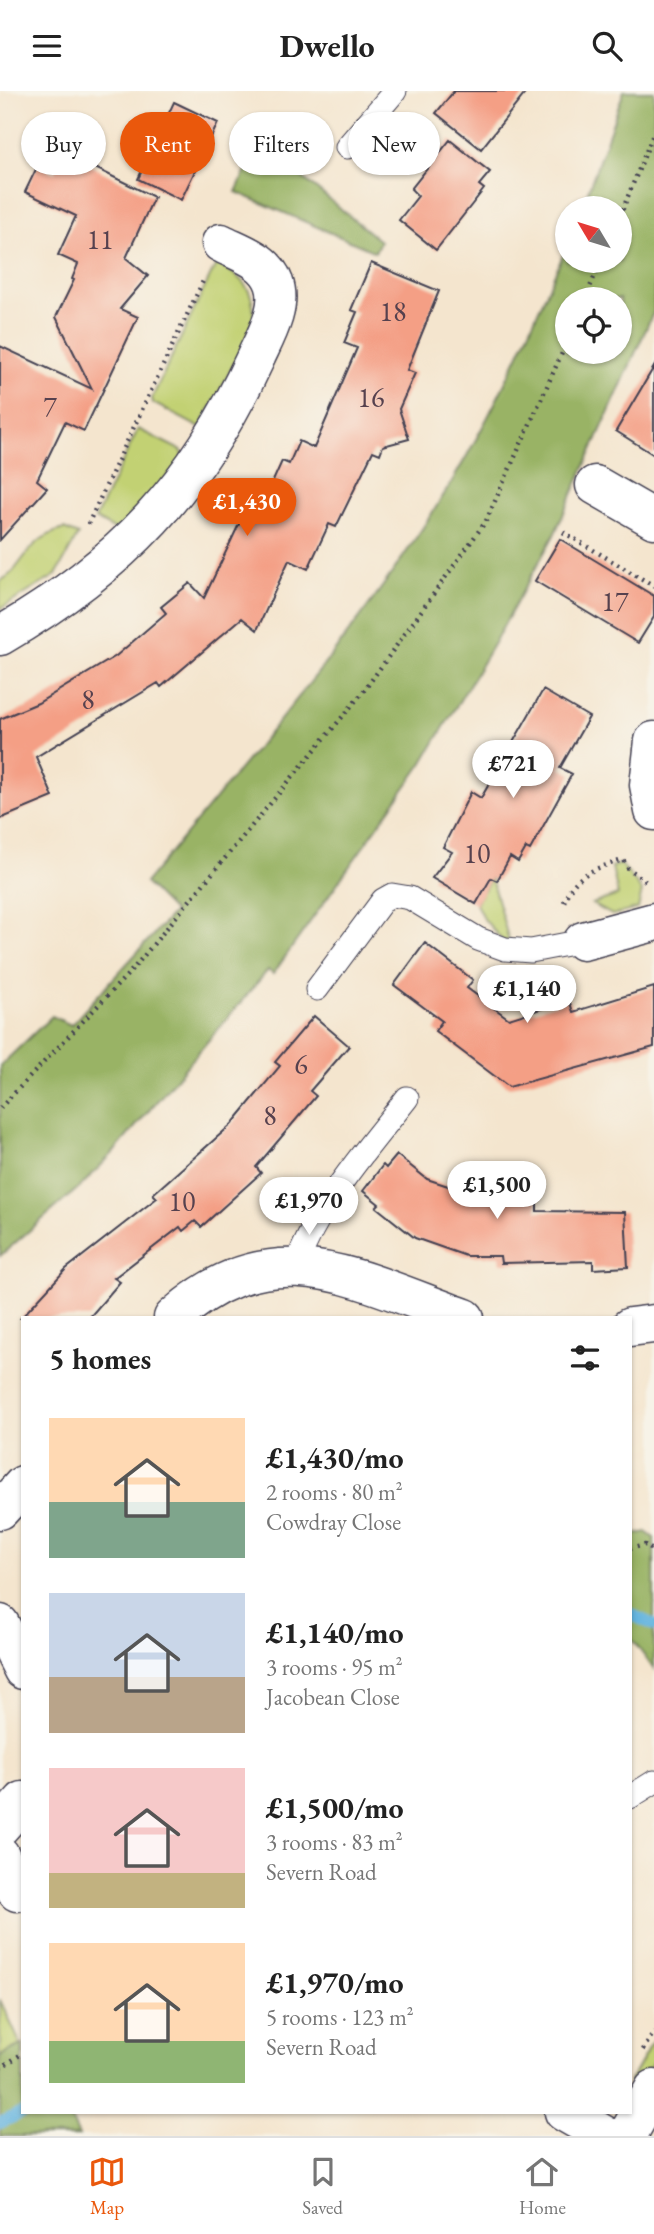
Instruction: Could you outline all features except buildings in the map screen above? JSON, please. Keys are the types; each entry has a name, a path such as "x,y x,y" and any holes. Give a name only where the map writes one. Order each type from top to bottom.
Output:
{"street":[{"path":"0,636 57,603 116,555 170,500 208,450 258,353 276,301 274,282 267,271 256,260 221,243"},
{"path":"595,485 654,519"},
{"path":"654,741 649,785 654,811"},
{"path":"583,941 654,922"},
{"path":"175,1316 194,1300 241,1274 296,1266 339,1273 459,1316"},
{"path":"632,1327 654,1324"},
{"path":"0,1510 21,1487"},
{"path":"0,1624 21,1666"},
{"path":"0,1826 21,1803"},
{"path":"0,1855 17,1892"},
{"path":"627,2136 654,2089"},
{"path":"568,2114 606,2136"}],"lane":[{"path":"347,147 395,91"},
{"path":"317,989 383,901 392,895 410,898 478,939 505,949 531,951 583,941"},
{"path":"296,1266 308,1232 322,1208 407,1098"},
{"path":"632,1796 654,1781"}],"path":[{"path":"628,196 654,132"},
{"path":"86,528 221,243"},
{"path":"0,1108 132,970 363,692 486,521 557,364"},
{"path":"563,532 654,586"},
{"path":"564,902 569,887 579,877 623,860 628,868 654,884"},
{"path":"632,1548 645,1545 654,1551"},
{"path":"0,2069 21,2054"}],"green space":[{"path":"624,91 654,91 654,311 632,360 632,287 555,287 555,364 630,364 554,535 494,643 422,764 273,974 268,970 114,1152 83,1184 0,1256 0,1066 52,1016 71,1025 174,912 145,883 264,740 379,592 448,488 497,399 555,273 632,273 632,196 586,196"},
{"path":"244,175 299,175 380,241 375,252 236,192"},
{"path":"216,264 243,283 252,299 253,320 251,332 200,428 153,403 152,398"},
{"path":"138,429 182,451 184,458 119,532 95,519"},
{"path":"64,529 78,535 56,575 0,609 0,581 15,569 40,541"},
{"path":"621,864 642,891 638,909 612,915 592,904 618,895 612,867"},
{"path":"491,878 509,941 503,941 483,918 476,904"},
{"path":"646,1532 654,1538 654,1669 632,1640 632,1536"},
{"path":"0,2000 21,2045 0,2056"},
{"path":"654,2039 654,2061 632,2097 632,2077"},
{"path":"21,2045 21,2114 82,2114 71,2119 79,2136 0,2136 0,2056"}],"waterway":[{"path":"632,1615 654,1625"},
{"path":"0,2123 21,2113"}]}
